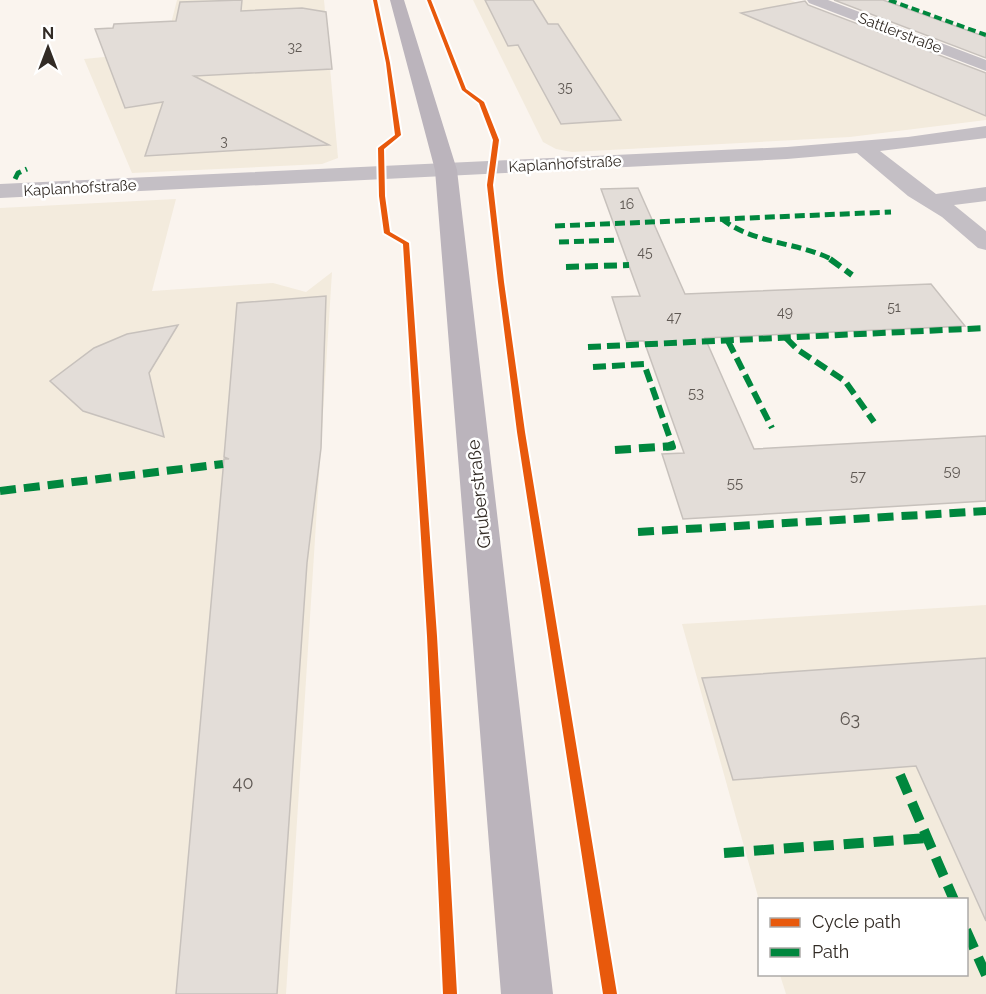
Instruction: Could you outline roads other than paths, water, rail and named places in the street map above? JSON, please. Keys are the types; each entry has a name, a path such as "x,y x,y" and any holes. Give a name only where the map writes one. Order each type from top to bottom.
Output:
{"main road":[{"name":"Gruberstraße","path":"397,0 446,170 527,994"}],"street":[{"name":"Sattlerstraße","path":"814,0 986,66"},
{"name":"Kaplanhofstraße","path":"0,191 863,148 986,132"},
{"path":"863,148 916,191 950,212 986,243"},
{"path":"933,201 986,194"}]}
